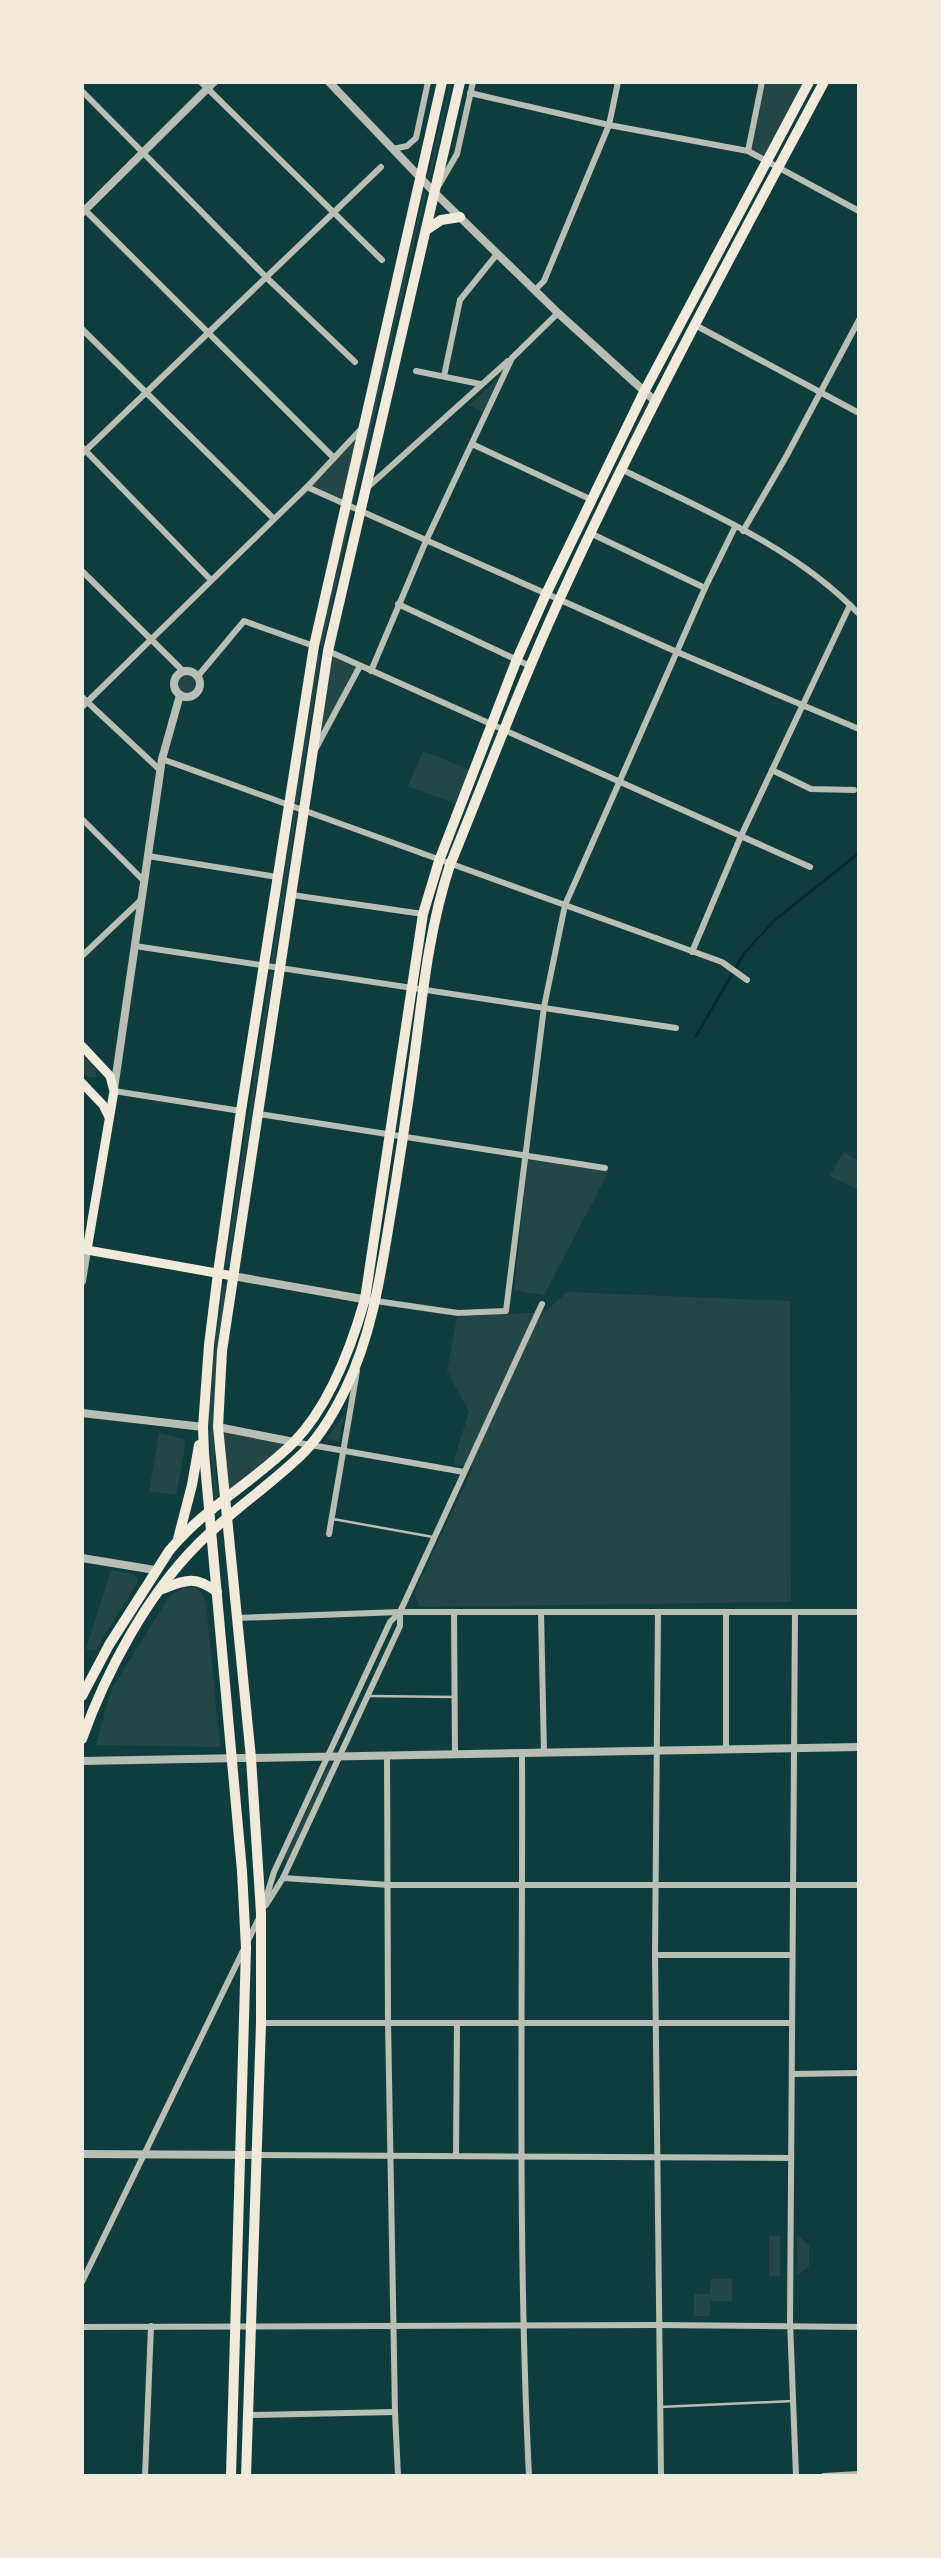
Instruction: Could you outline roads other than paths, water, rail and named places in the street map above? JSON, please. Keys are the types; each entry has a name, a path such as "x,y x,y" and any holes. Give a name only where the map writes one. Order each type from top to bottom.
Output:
{"main road":[{"path":"178,1540 192,1485 202,1427 209,1345 241,1111 314,646 442,82"},
{"path":"246,2476 261,2023 261,1913 251,1758 218,1427 222,1351 328,651 460,82"},
{"path":"82,1696 109,1645 155,1570 178,1540 224,1498 294,1442 308,1425 353,1341 365,1299 424,914 439,861 517,659 546,594 644,392 809,82"},
{"path":"82,1739 96,1702 125,1644 161,1589 187,1556 211,1532 290,1466 311,1444 346,1389 376,1301 404,1136 423,991 441,893 450,865 530,666 590,533 654,400 824,82"},
{"path":"425,231 441,219 460,217"},
{"path":"82,1046 110,1076 114,1091 87,1250 233,1276"},
{"path":"82,1083 103,1105 109,1119"},
{"path":"94,1094 106,1096 114,1091"},
{"path":"202,1427 242,1871 246,1948 231,2476"},
{"path":"161,1589 184,1580 195,1580 217,1592"}],"street":[{"path":"329,82 497,254 654,400"},
{"path":"434,192 457,154 473,82"},
{"path":"535,290 544,281 609,125 618,82"},
{"path":"748,151 762,82"},
{"path":"393,149 407,146 416,138 426,83"},
{"path":"334,458 83,210 207,84 382,260"},
{"path":"82,91 267,278 355,362"},
{"path":"470,93 609,125 748,151 859,211"},
{"path":"211,580 83,451 148,394 380,167"},
{"path":"444,376 460,300 497,254"},
{"path":"364,490 512,358 558,313"},
{"path":"743,531 859,320"},
{"path":"695,325 859,413"},
{"path":"82,329 274,519"},
{"path":"371,671 426,541 512,358"},
{"path":"416,371 480,384"},
{"path":"160,770 84,702 307,487 362,428"},
{"path":"472,444 592,500"},
{"path":"621,469 743,531 805,567 859,614"},
{"path":"307,487 677,652 859,729"},
{"path":"233,1276 458,1313 506,1311 544,1007 565,905 735,527"},
{"path":"590,533 705,589"},
{"path":"82,571 183,671 191,671 198,676 200,685 197,692 189,697 180,695 174,688 174,680 183,671"},
{"path":"398,604 530,666"},
{"path":"692,952 741,835 850,605"},
{"path":"198,676 244,621 314,646"},
{"path":"328,651 810,867"},
{"path":"312,756 360,666"},
{"path":"180,695 160,770 114,1091 241,1111"},
{"path":"162,759 722,962 747,980"},
{"path":"772,770 811,789 855,790"},
{"path":"82,819 144,881"},
{"path":"148,856 276,877"},
{"path":"292,895 424,914"},
{"path":"82,956 142,899"},
{"path":"135,946 676,1028"},
{"path":"259,1114 605,1168"},
{"path":"82,1282 87,1250"},
{"path":"82,2282 142,2155 246,1948 274,1872 390,1622 400,1612 542,1304"},
{"path":"329,1534 358,1360"},
{"path":"82,1413 202,1427"},
{"path":"218,1427 464,1472"},
{"path":"82,1558 155,1570"},
{"path":"261,1913 283,1878 341,1755 400,1626 400,1612"},
{"path":"237,1618 400,1612 859,1612"},
{"path":"454,1612 455,1754"},
{"path":"541,1612 544,1753"},
{"path":"659,1612 655,1955 661,2476"},
{"path":"726,1612 726,1749"},
{"path":"795,1612 790,2326 796,2476"},
{"path":"82,1761 859,1747"},
{"path":"522,1754 520,2155 529,2476"},
{"path":"387,1755 390,2154 398,2476"},
{"path":"283,1878 389,1885 859,1885"},
{"path":"655,1955 792,1955"},
{"path":"261,2023 792,2023"},
{"path":"456,2155 457,2023"},
{"path":"792,2074 859,2073"},
{"path":"82,2154 791,2158"},
{"path":"145,2476 151,2326"},
{"path":"82,2327 859,2327"},
{"path":"249,2416 395,2412"},
{"path":"824,2476 859,2474"}],"lane":[{"path":"333,1519 433,1537"},
{"path":"368,1696 454,1697"},
{"path":"659,2407 793,2401"}],"waterway":[{"path":"696,1036 745,952 776,919 859,853"}]}
